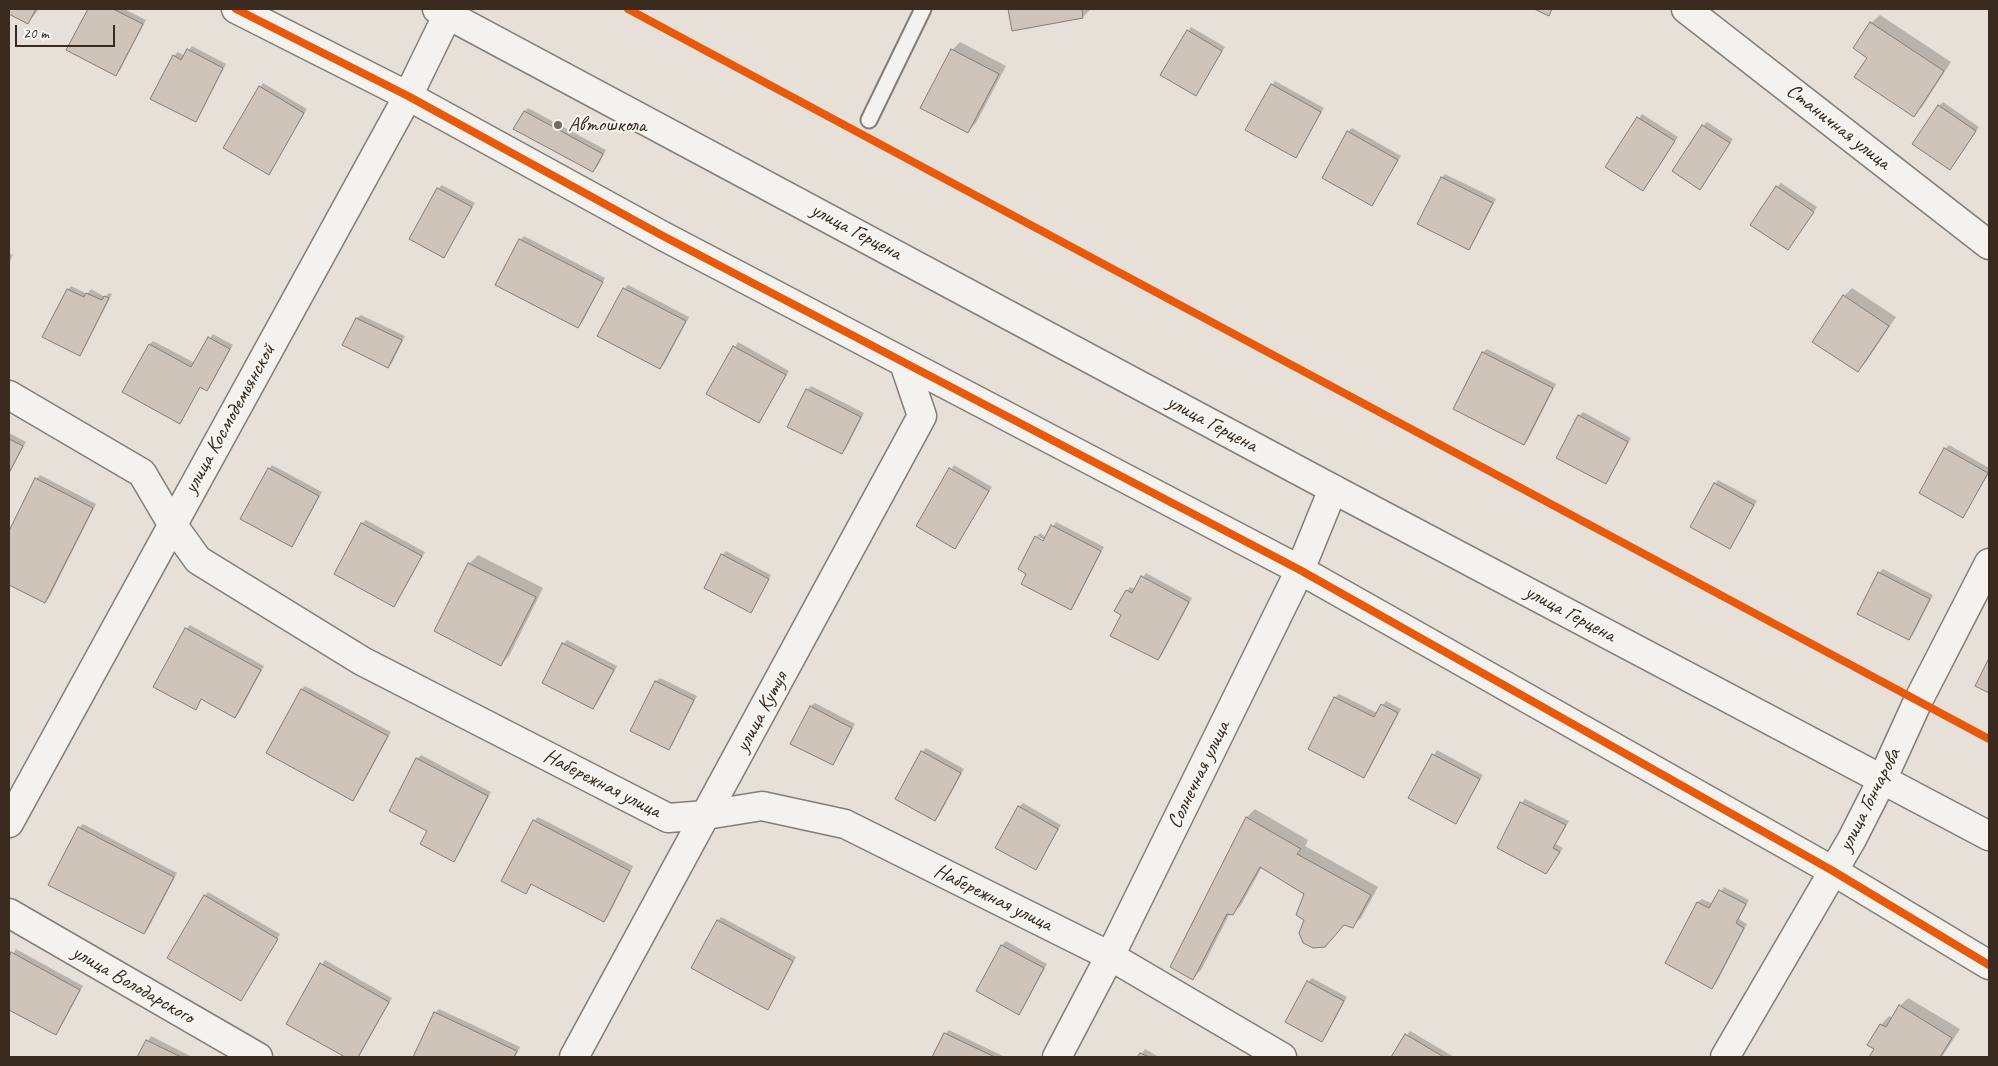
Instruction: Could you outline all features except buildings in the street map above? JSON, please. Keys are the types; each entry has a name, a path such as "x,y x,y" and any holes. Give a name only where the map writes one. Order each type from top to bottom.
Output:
{"street":[{"path":"236,9 408,96 663,236 1300,570 1833,871 1989,965"},
{"name":"Станичная улица","path":"1686,9 1989,245"},
{"name":"улица Космодемьянской","path":"9,823 408,96 443,12"},
{"name":"улица Герцена","path":"443,12 1333,489 1989,836"},
{"name":"улица Кутуя","path":"574,1057 922,416 904,363"},
{"name":"Набережная улица","path":"9,395 142,473 172,524 198,560 362,661 668,818 706,815 762,806 845,824 1110,956 1282,1057"},
{"name":"Солнечная улица","path":"1057,1057 1110,956 1300,570 1333,489"},
{"name":"улица Гончарова","path":"1726,1057 1833,871 1882,780 1918,701 1989,562"},
{"name":"улица Володарского","path":"9,913 258,1057"}],"lane":[{"path":"868,120 923,9"}],"cycle path":[{"path":"236,9 408,96 663,236 1300,570 1833,871 1989,965"},
{"path":"628,9 1989,739"}],"place":[{"name":"Автошкола","path":"558,125"}]}
